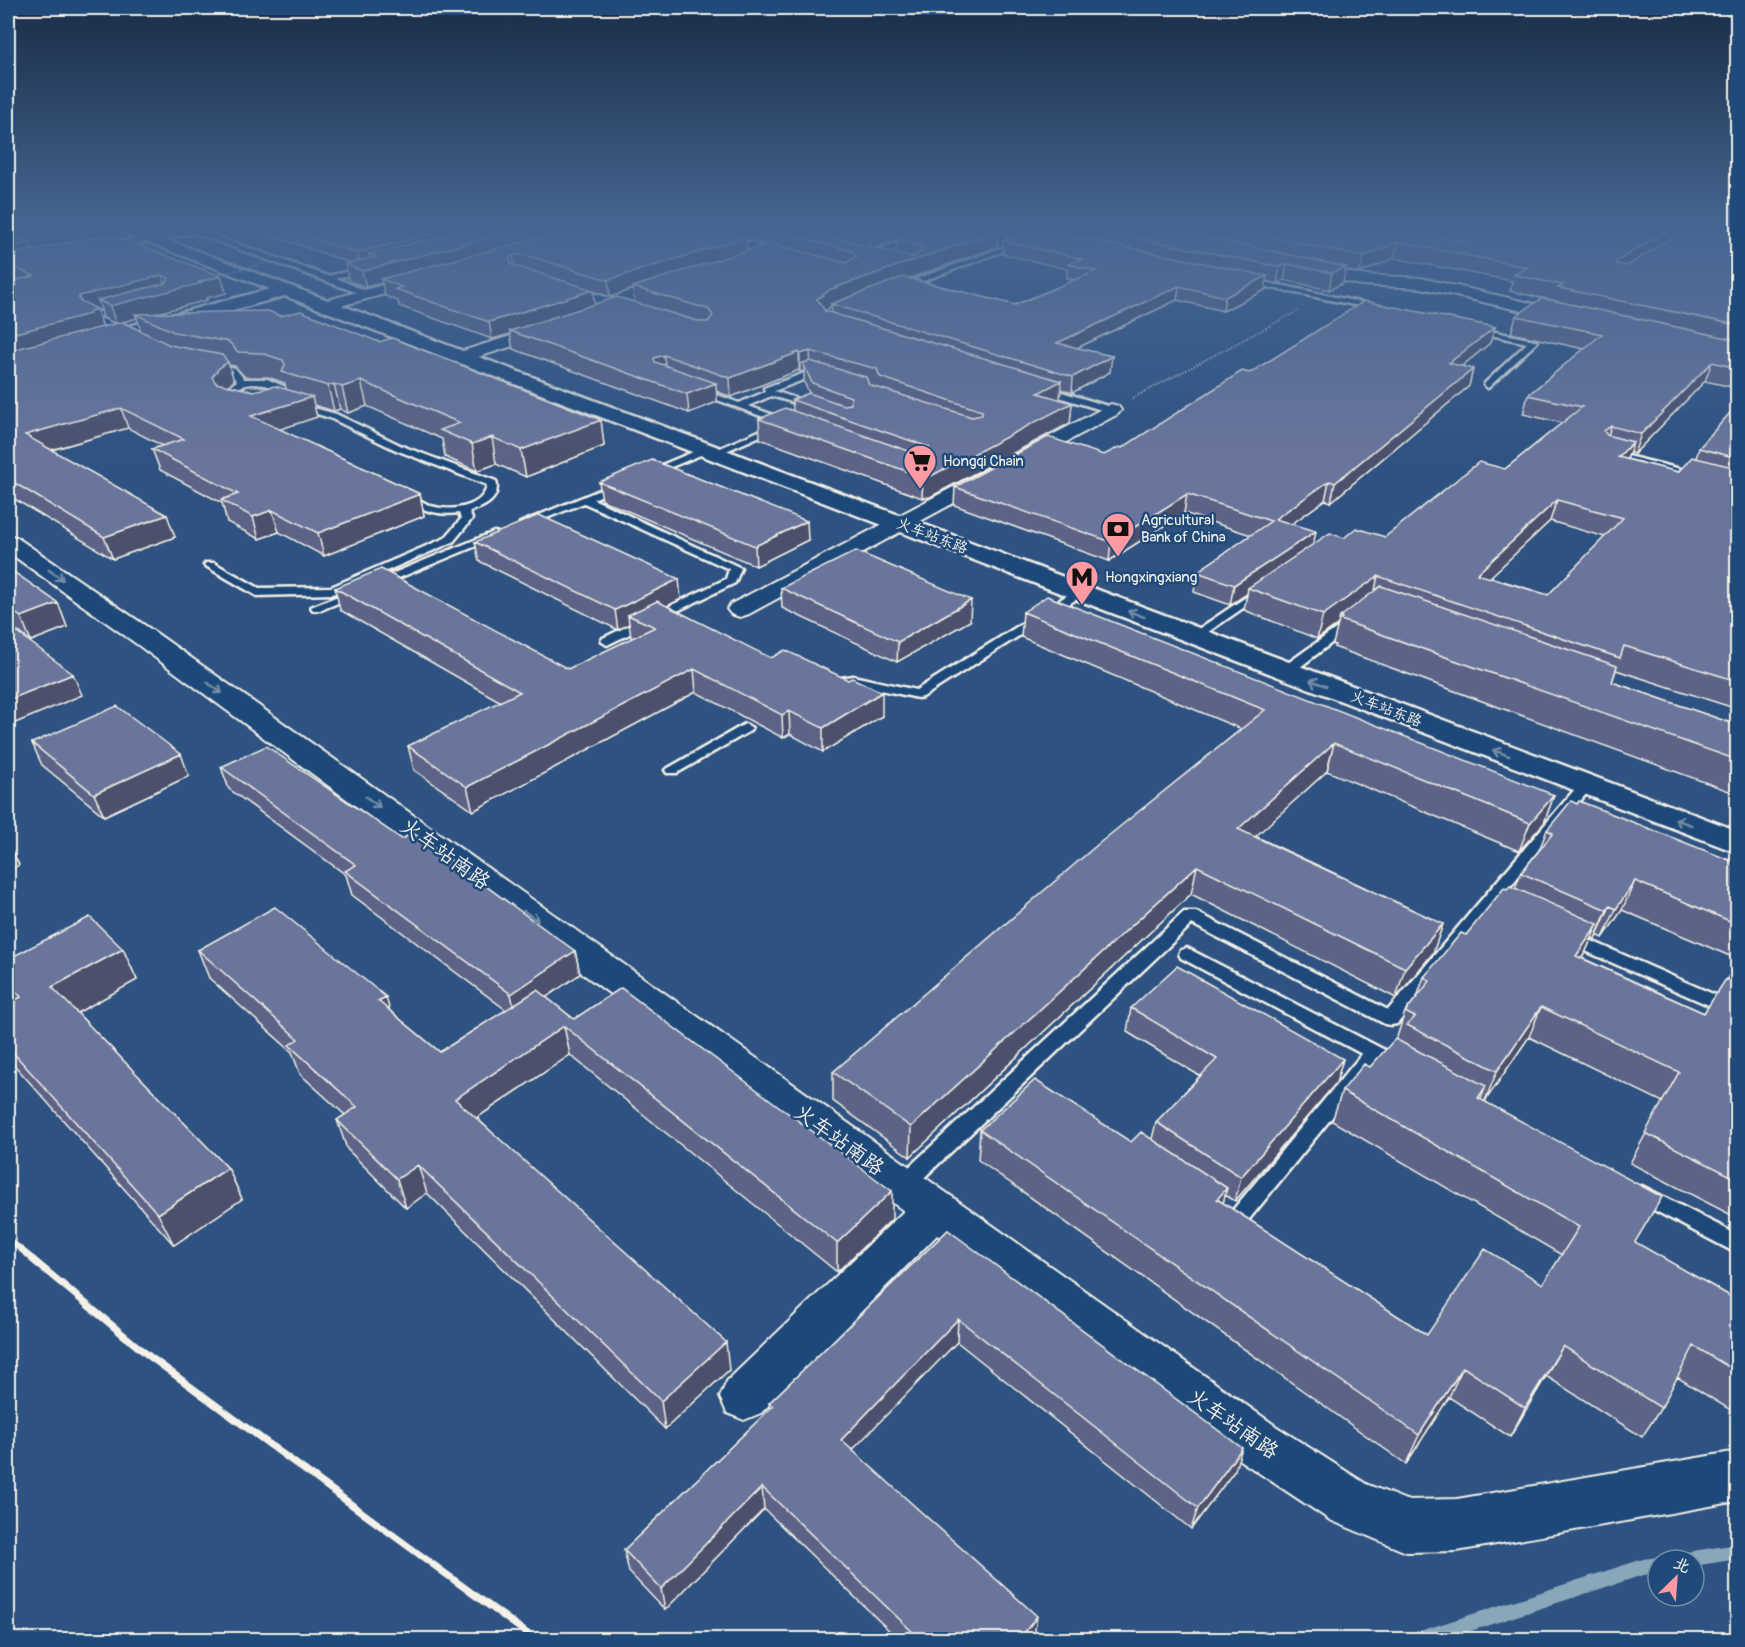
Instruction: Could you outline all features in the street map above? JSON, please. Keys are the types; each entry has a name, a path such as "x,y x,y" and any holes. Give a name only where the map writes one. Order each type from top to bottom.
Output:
{"main road":[{"path":"8,364 131,336 233,306"},
{"name":"火车站东路","path":"328,306 1737,841"}],"street":[{"path":"617,306 661,320"},
{"path":"1523,306 1591,321"},
{"path":"462,357 573,321"},
{"path":"740,609 1111,410"},
{"name":"火车站南路","path":"8,542 157,646 1259,1444 1348,1502 1406,1526 1457,1525 1737,1476"},
{"path":"744,1397 919,1198"}],"lane":[{"path":"128,306 90,316 131,336"},
{"path":"1368,306 1383,309"},
{"path":"1464,327 1533,342 1488,385"},
{"path":"200,364 232,370 242,382"},
{"path":"825,412 767,390 810,374 831,380"},
{"path":"236,402 225,398 229,391 242,382 267,382 286,389 281,400 270,406"},
{"path":"684,386 797,426"},
{"path":"1032,386 1111,410"},
{"path":"739,406 771,393"},
{"path":"281,400 333,416 399,448 436,459 492,483 490,495 482,503 441,511 428,508 396,492"},
{"path":"317,607 634,479 786,422"},
{"path":"1604,451 1737,486"},
{"path":"584,499 735,568 731,580 607,641"},
{"path":"210,565 257,592 333,590 449,540 467,519 462,508"},
{"path":"1194,636 1271,584"},
{"path":"822,685 853,680 918,694 1079,592"},
{"path":"1286,671 1362,613"},
{"path":"672,770 745,728"},
{"path":"919,1198 1023,1073 1190,915 1391,1019 1495,904 1586,785"},
{"path":"1554,930 1737,1012"},
{"path":"1187,954 1415,1075"},
{"path":"1239,1217 1374,1053"},
{"path":"1023,1073 1042,1086"},
{"path":"1623,1185 1737,1245"},
{"path":"1219,1204 1258,1230"}],"path":[{"path":"1111,410 1308,306"}],"building":[{"path":"8,306 91,306 97,309 90,311 90,314 8,335"},
{"path":"443,306 541,306 489,322"},
{"path":"589,306 647,306 701,322 708,322 713,315 708,309 697,306 822,306 825,311 1061,381 1038,393 1072,403 931,476 923,477 759,419 785,408 920,455 930,454 929,447 792,400 809,393 843,405 851,404 851,397 812,383 803,363 810,361 866,377 869,385 972,417 982,415 982,411 880,377 877,369 810,351 800,354 799,352 730,378 664,355 654,358 655,362 716,383 687,394 510,331"},
{"path":"837,306 1136,306 1057,343 1112,356 1073,377"},
{"path":"1356,306 1388,306 1495,327 1449,363 1473,369 1335,483 1329,481 1275,519 1316,531 1234,585 1197,572 1271,521 1187,494 1111,542 955,487 1048,437 1104,455 1119,447 1122,448 1242,371 1250,373"},
{"path":"1531,306 1578,306 1737,340 1737,368 1712,362 1641,434 1611,426 1604,431 1607,435 1633,442 1618,457 1678,472 1692,457 1737,468 1737,681 1624,646 1620,658 1378,576 1323,615 1248,588 1330,533 1344,538 1356,528 1385,537 1479,462 1505,469 1582,407 1528,395 1602,334 1516,316","holes":["1557,500 1623,518 1548,595 1477,574"]},
{"path":"1644,306 1737,306 1737,325"},
{"path":"268,311 280,316 301,311 379,342 392,338 601,420 521,450 492,437 472,444 440,430 460,423 361,381 342,387 334,384 328,386 282,372 285,365 283,360 261,353 238,352 229,342 174,332 135,314"},
{"path":"122,322 170,345 222,355 228,362 212,377 216,383 253,391 275,386 312,397 251,416 420,494 318,533 272,510 253,517 221,500 238,494 152,449 184,439 121,408 25,435 167,515 104,537 8,479 8,351"},
{"path":"1737,405 1737,458 1699,448"},
{"path":"652,460 807,521 755,546 599,482"},
{"path":"539,515 679,579 615,610 475,542"},
{"path":"856,551 971,600 898,642 781,588"},
{"path":"8,568 58,603 21,617 8,608"},
{"path":"381,569 568,669 655,627 628,615 657,601 771,658 785,650 848,680 852,678 882,692 823,728 789,711 782,715 694,669 467,787 408,746 520,692 335,588"},
{"path":"1381,586 1617,666 1612,682 1737,725 1737,760 1341,620 1340,617"},
{"path":"1047,596 1554,795 1530,823 1334,743 1238,829 1443,924 1405,968 1197,866 911,1127 833,1072 1097,845 1265,710 1023,612"},
{"path":"18,633 73,674 8,700 8,637"},
{"path":"117,706 181,754 94,794 32,743"},
{"path":"266,746 402,839 413,833 575,951 511,994 345,871 356,865 221,767"},
{"path":"1571,801 1577,804 1579,801 1737,863 1737,924 1635,881 1616,909 1610,906 1607,910 1521,873 1553,833 1547,830"},
{"path":"1510,886 1598,924 1576,956 1704,1013 1726,979 1737,983 1737,1179 1645,1133 1679,1072 1541,1007 1497,1071 1407,1025 1415,1017 1405,1012 1430,981 1424,977 1461,933 1466,935 1504,888 1507,889"},
{"path":"275,907 386,997 378,1001 440,1052 537,990 574,1019 621,988 892,1191 837,1243 564,1026 455,1099 726,1342 661,1401 418,1165 397,1179 337,1120 357,1107 289,1045 298,1039 198,950"},
{"path":"90,917 123,949 52,987 228,1168 158,1214 8,1047 8,1004 21,997 8,982 8,959"},
{"path":"1177,966 1343,1059 1241,1177 1156,1122 1217,1059 1131,1008"},
{"path":"1395,1039 1486,1086 1478,1098 1662,1197 1635,1242 1737,1300 1737,1372 1694,1346 1661,1408 1563,1346 1525,1408 1463,1367 1419,1435 980,1130 1035,1080 1131,1142 1141,1132 1227,1188 1217,1199 1427,1335 1485,1249 1543,1284 1579,1227 1342,1091 1364,1064 1370,1067"},
{"path":"948,1230 1242,1448 1198,1508 958,1319 841,1440 1037,1616 1019,1640 921,1640 762,1487 661,1589 624,1550 773,1406 769,1403"}],"waterway":[{"path":"1706,1557 1738,1551"},
{"path":"1417,1640 1646,1567"}],"railway":[{"path":"8,1239 34,1260"},
{"path":"32,1259 149,1356 536,1640"}],"place":[{"name":"Hongqi Chain","path":"920,490"},
{"name":"Agricultural Bank of China","path":"1118,558"},
{"name":"Hongxingxiang","path":"1082,606"}]}
